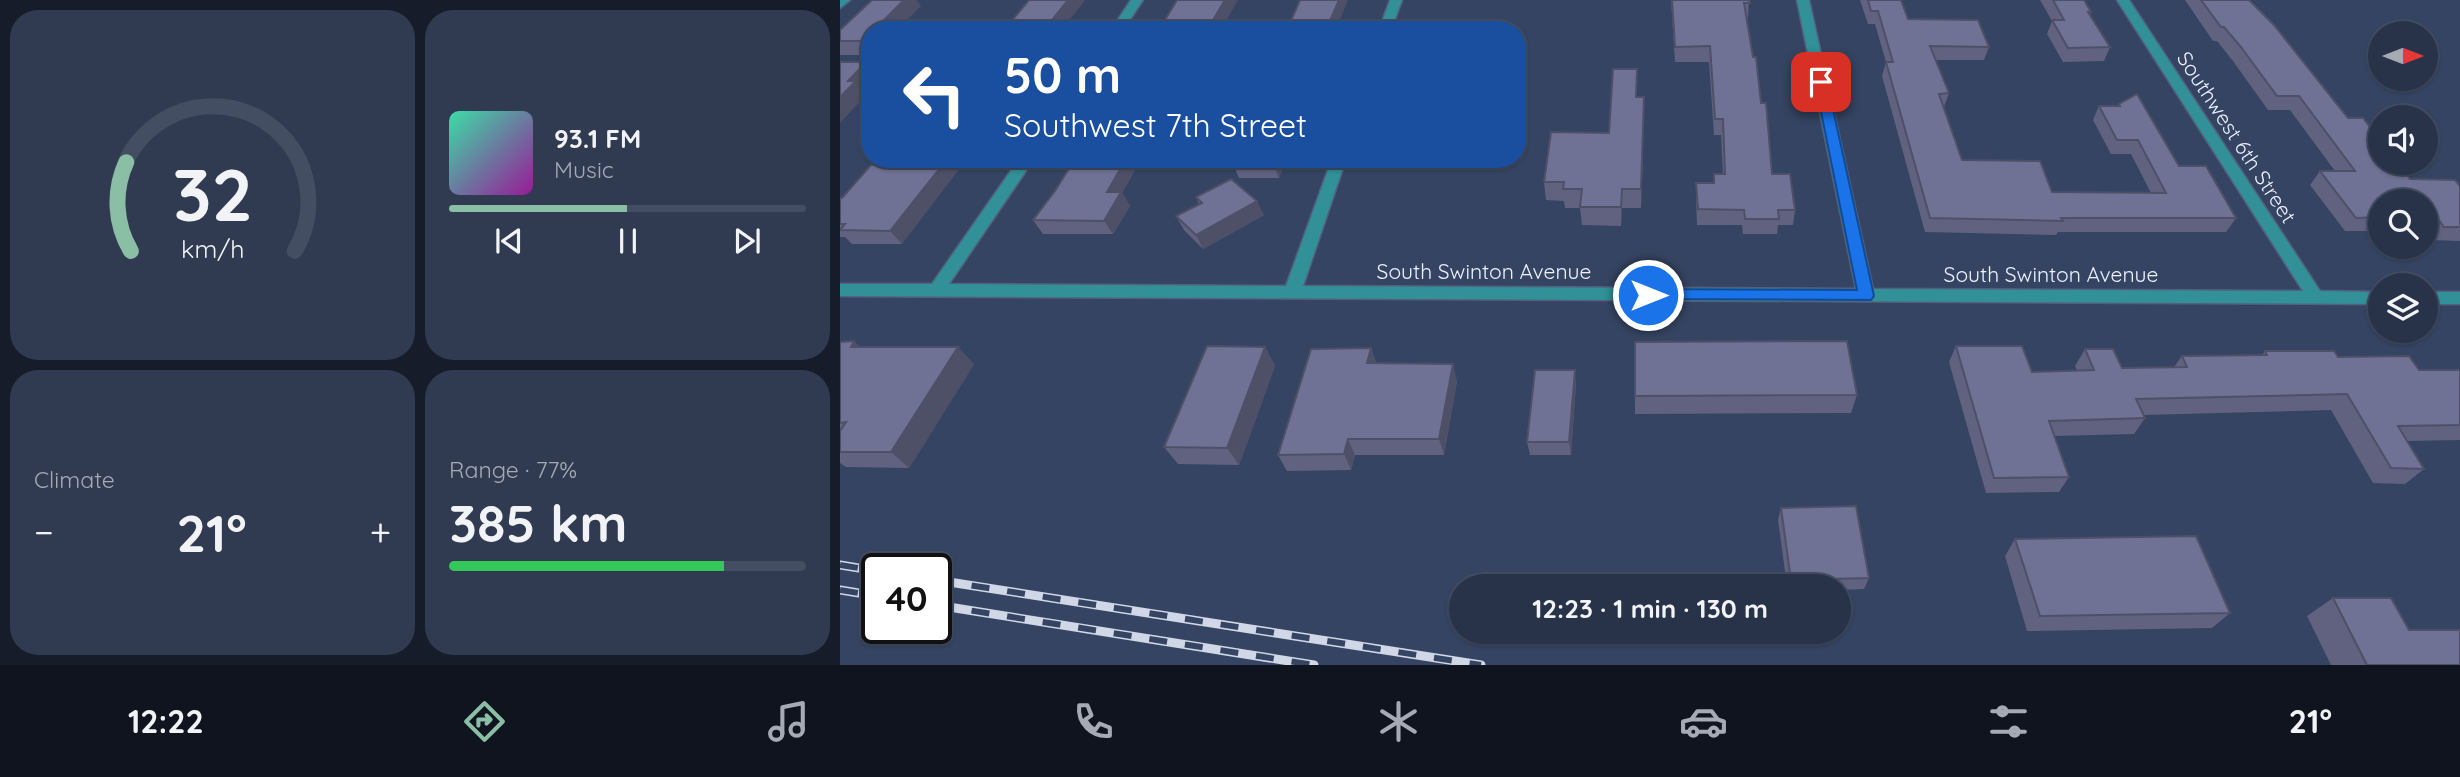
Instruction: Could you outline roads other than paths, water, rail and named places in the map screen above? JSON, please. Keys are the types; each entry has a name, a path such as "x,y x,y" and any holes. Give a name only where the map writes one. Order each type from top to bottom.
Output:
{"street":[{"path":"840,4 844,0"},
{"path":"1123,21 1137,0"},
{"path":"1388,21 1396,0"},
{"path":"1803,0 1866,296"},
{"name":"Southwest 6th Street","path":"2123,0 2315,298"},
{"path":"936,291 1021,168"},
{"path":"1292,293 1336,168"},
{"name":"South Swinton Avenue","path":"840,290 2368,298"},
{"path":"2438,298 2460,298"}],"railway":[{"path":"840,565 861,568"},
{"path":"952,582 1481,665"},
{"path":"840,590 861,593"},
{"path":"952,608 1314,665"}]}
